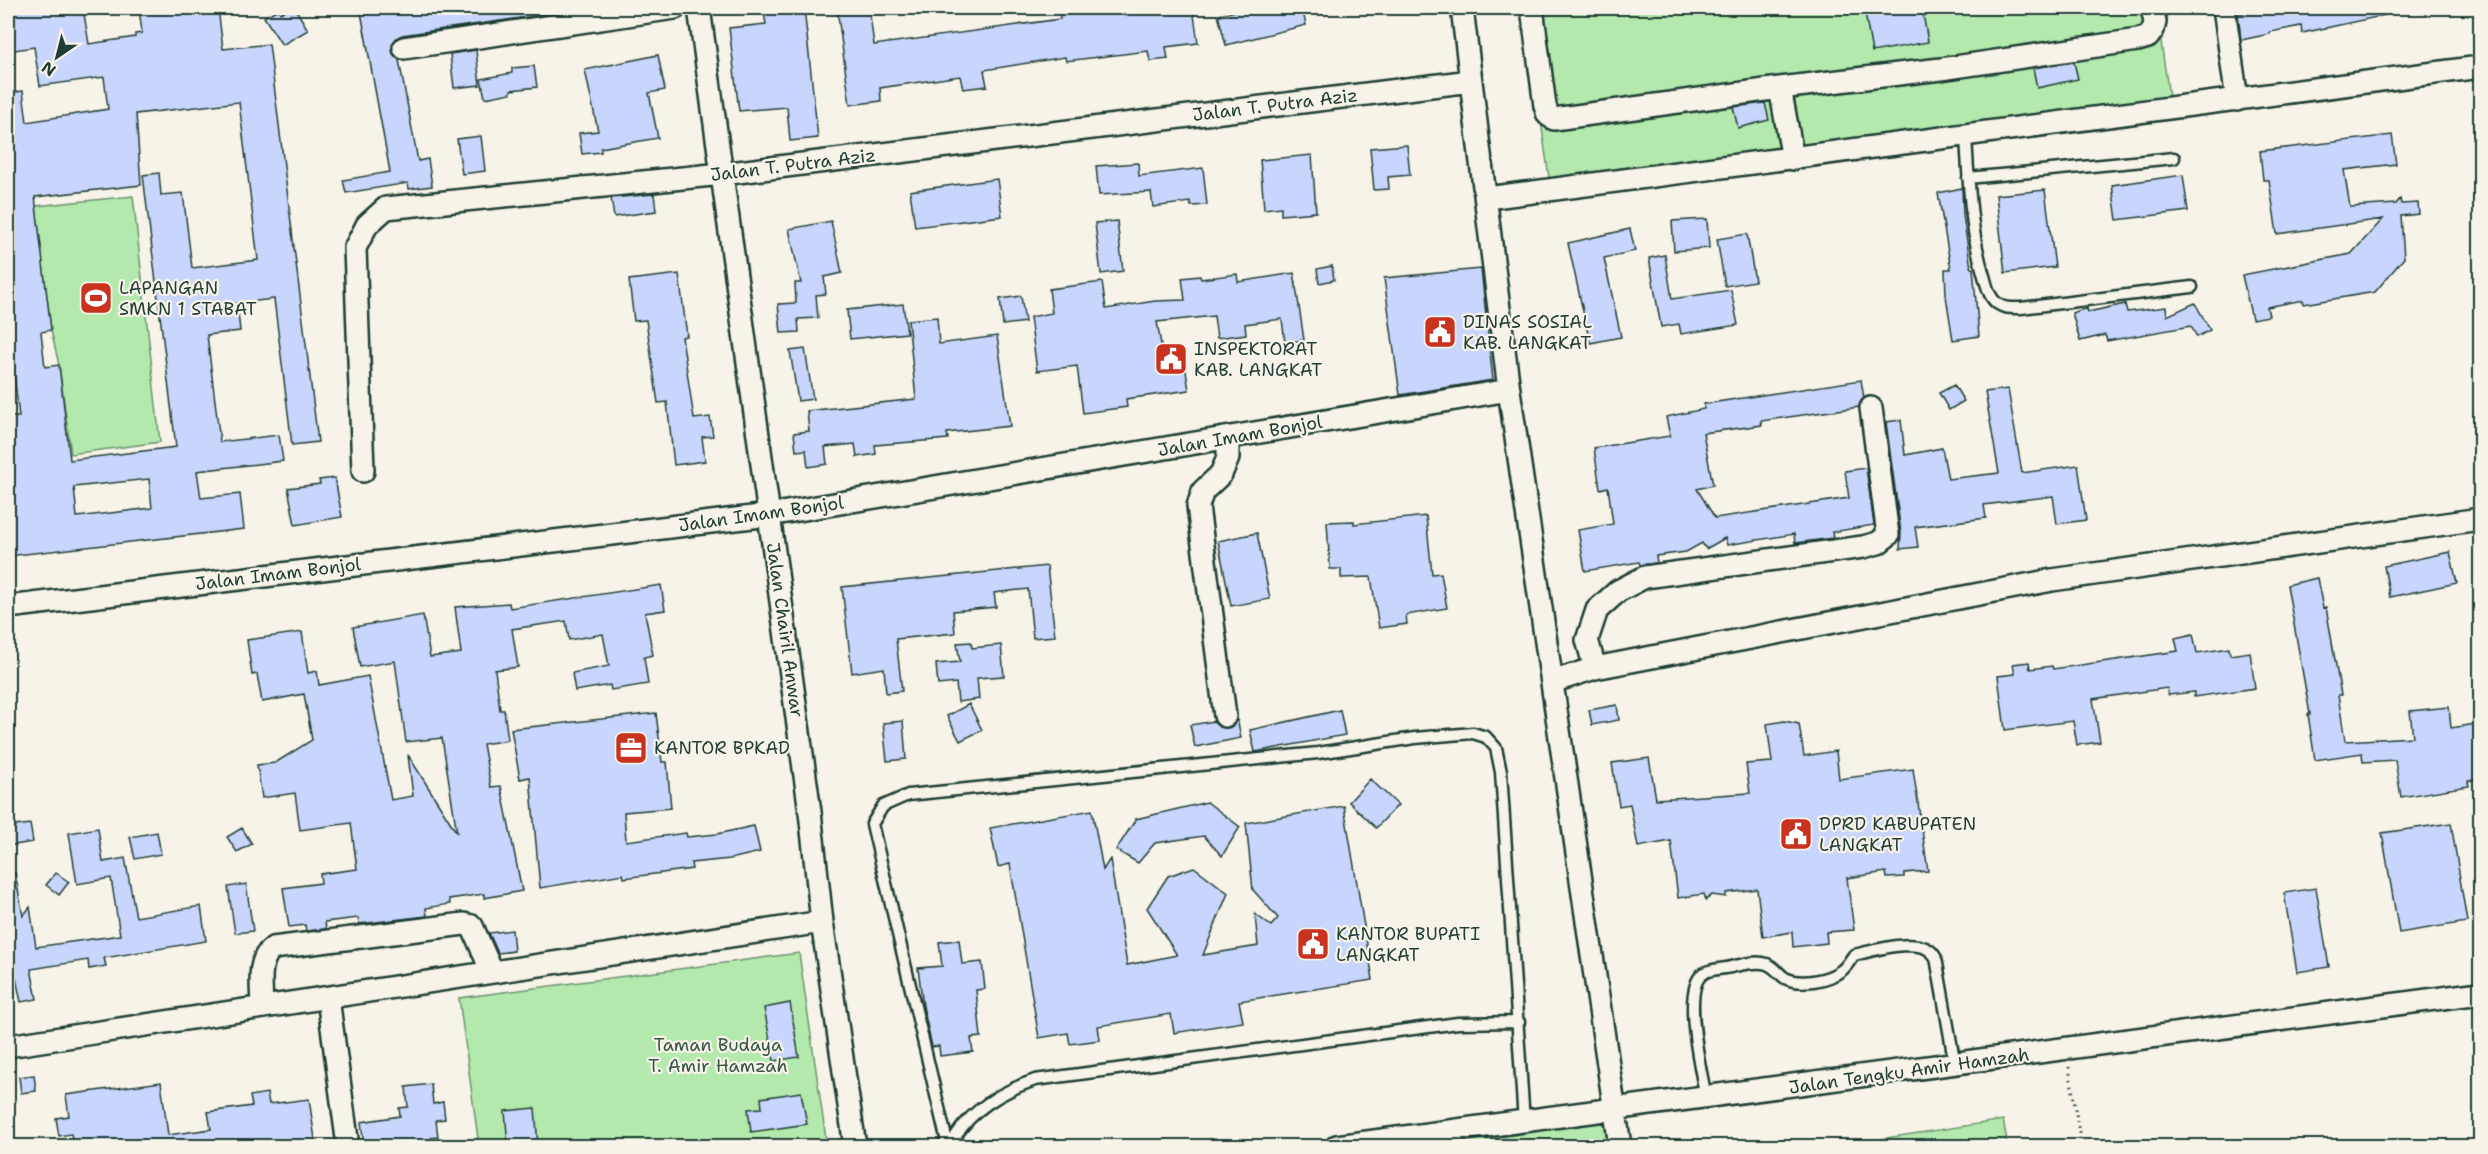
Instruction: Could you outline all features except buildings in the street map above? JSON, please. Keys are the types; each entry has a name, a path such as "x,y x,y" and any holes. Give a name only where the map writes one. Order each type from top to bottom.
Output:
{"street":[{"path":"404,48 675,8"},
{"name":"Jalan Chairil Anwar","path":"699,8 822,922 855,1146"},
{"path":"1462,8 1509,390 1620,1146"},
{"path":"1532,8 1545,106 1548,115 1554,119 1941,69 2138,40 2148,37 2153,30 2152,8"},
{"path":"2224,8 2237,100"},
{"path":"1487,198 1966,137 2481,67"},
{"name":"Jalan T. Putra Aziz","path":"363,471 356,248 367,225 386,208 722,174 1472,81"},
{"path":"1780,88 1793,159"},
{"name":"Jalan Imam Bonjol","path":"8,607 769,515 1509,390"},
{"path":"1595,668 1587,640 1597,610 1618,591 1645,577 1863,547 1878,543 1888,535 1871,408"},
{"path":"1226,716 1198,506 1203,492 1221,474 1228,458 1228,438"},
{"path":"1552,682 1595,668 2052,580 2481,519"},
{"path":"8,1046 822,922"},
{"path":"262,1007 262,963 266,954 273,948 464,924 472,926 492,972"},
{"name":"Jalan Tengku Amir Hamzah","path":"1337,1146 2481,993"},
{"path":"328,998 348,1146"}],"lane":[{"path":"1966,137 1971,222 1976,249 1989,291 2000,306 2008,309 2021,308 2192,287"},
{"path":"1968,178 2174,158"},
{"path":"949,1146 872,824 883,806 908,795 1318,753 1415,738 1473,733 1486,737 1496,748 1501,772 1524,1122"},
{"path":"1706,1098 1694,1026 1694,989 1697,980 1704,972 1749,963 1766,963 1784,977 1797,982 1836,974 1845,968 1854,955 1904,944 1925,948 1934,954 1938,969 1955,1065"},
{"path":"949,1146 959,1130 987,1104 1010,1089 1035,1080 1458,1023 1519,1022"}],"path":[{"path":"2066,1050 2081,1146"}],"green space":[{"path":"1525,8 2156,8 2170,103 1550,185"},
{"name":"LAPANGAN SMKN 1 STABAT","path":"133,196 160,442 71,454 59,365 51,330 36,206"},
{"name":"Taman Budaya T. Amir Hamzah","path":"799,953 827,1146 479,1146 459,998"},
{"path":"1611,1115 1615,1146 1369,1146"},
{"path":"2003,1120 2008,1146 1834,1146"}],"place":[{"name":"LAPANGAN SMKN 1 STABAT","path":"96,298"},
{"name":"DINAS SOSIAL KAB. LANGKAT","path":"1440,332"},
{"name":"INSPEKTORAT KAB. LANGKAT","path":"1171,359"},
{"name":"KANTOR BPKAD","path":"631,748"},
{"name":"DPRD KABUPATEN LANGKAT","path":"1796,834"},
{"name":"KANTOR BUPATI LANGKAT","path":"1313,944"}]}
